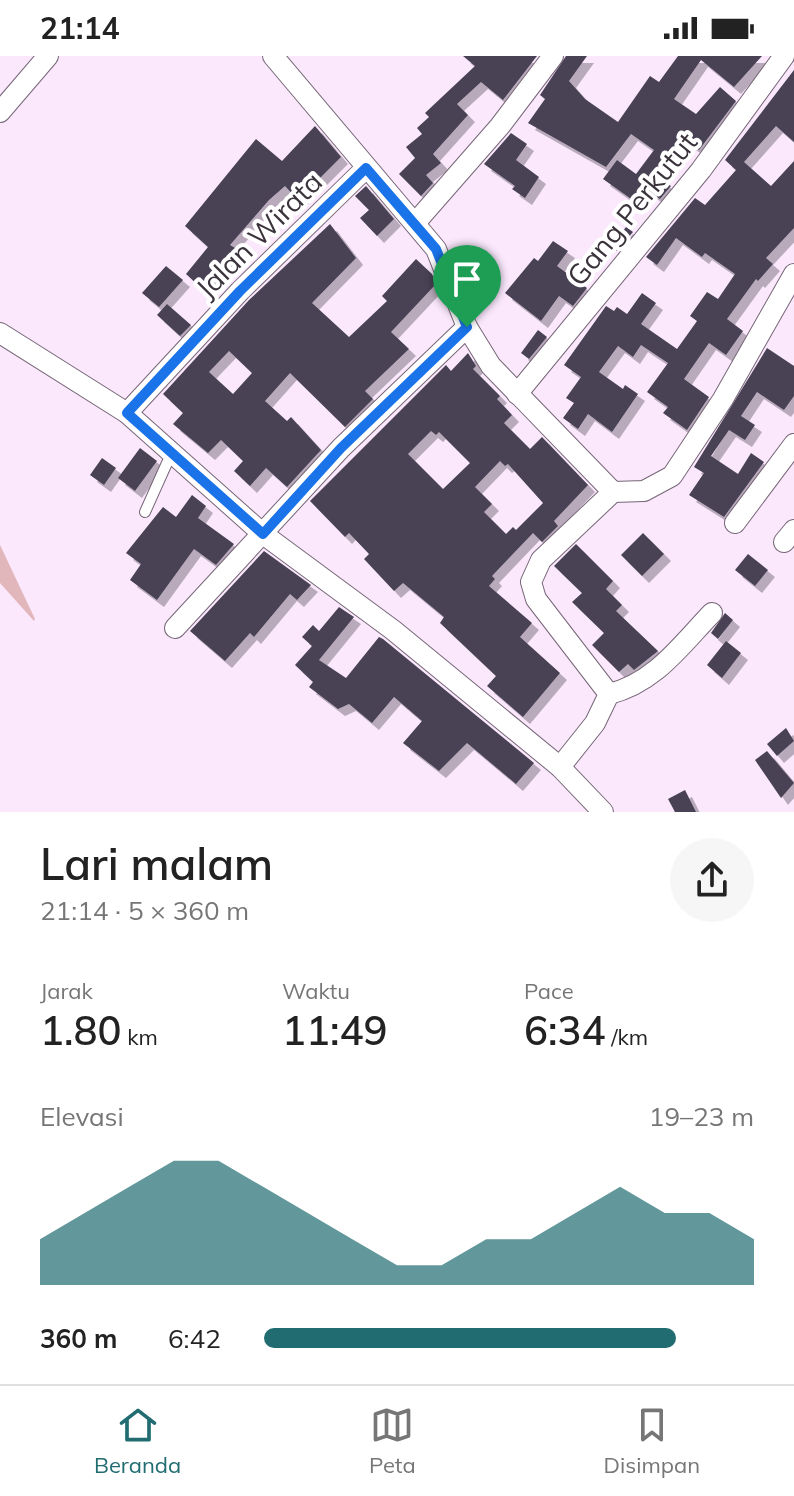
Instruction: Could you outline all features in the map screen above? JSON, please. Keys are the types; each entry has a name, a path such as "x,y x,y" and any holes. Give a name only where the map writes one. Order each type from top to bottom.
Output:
{"street":[{"path":"0,112 48,56"},
{"path":"273,56 436,249 467,327 491,366 613,492"},
{"path":"416,222 500,126 553,56"},
{"name":"Gang Perkutut","path":"517,394 701,170 786,56 794,61"},
{"name":"Jalan Wirata","path":"127,413 240,291 366,168"},
{"path":"609,694 536,599 531,582 541,560 613,492 644,491 672,476 723,399 794,274"},
{"path":"175,628 341,448 467,327"},
{"path":"0,333 127,413 263,534 393,630 560,767 603,812"},
{"path":"735,523 794,444"},
{"path":"560,767 595,723 609,694 641,684 655,674 712,613"}],"lane":[{"path":"145,512 171,454"}],"shaded area":[{"path":"0,545 35,619 34,621 0,583"}],"building":[{"path":"463,56 537,56 503,100 481,82 457,104 468,115 433,154 441,163 426,175 433,183 421,196 399,174 415,158 406,147 422,134 417,128 429,117 425,113 475,66"},
{"path":"566,56 587,56 569,81 585,99 618,122 650,76 659,82 678,56 762,56 734,87 701,60 674,99 696,114 720,87 736,101 699,150 683,139 677,146 656,176 671,186 660,199 644,188 634,201 603,179 617,160 636,174 654,150 631,134 606,167 528,123 545,99 540,95"},
{"path":"794,70 794,142 776,126 744,162 771,186 794,161 794,228 766,258 773,264 758,281 756,279 727,319 743,331 726,355 709,343 684,379 709,397 687,430 663,413 668,407 647,392 668,363 641,345 633,357 618,346 599,372 623,389 625,385 638,394 612,432 588,414 578,429 563,418 574,403 566,398 581,377 564,365 606,306 614,311 617,307 627,314 642,293 656,303 641,324 677,349 697,321 690,316 707,292 718,299 735,274 705,253 702,257 676,238 657,265 646,257 695,198 705,205 736,170 725,160"},
{"path":"315,126 341,157 298,200 285,186 269,200 230,245 235,248 201,288 186,274 208,247 185,226 256,139 282,161"},
{"path":"511,133 527,144 516,160 539,177 525,198 512,189 515,186 484,164"},
{"path":"366,186 394,219 377,236 360,218 369,210 355,196"},
{"path":"330,224 356,258 312,303 349,337 387,301 382,296 416,259 432,274 436,284 391,332 409,349 365,391 373,399 345,427 290,373 265,401 287,421 291,417 321,450 287,487 266,468 250,486 234,471 243,461 221,440 208,453 173,424 183,413 163,394 249,300","holes":["229,351 252,373 233,394 209,372"]},
{"path":"626,227 633,232 617,251 611,247"},
{"path":"553,241 568,251 557,266 587,288 573,306 559,296 541,321 505,293 534,258 538,261"},
{"path":"166,266 183,280 159,307 142,293"},
{"path":"167,304 191,325 180,336 157,315"},
{"path":"538,330 547,337 529,359 521,353"},
{"path":"767,348 794,366 794,396 784,410 757,392 741,416 755,425 745,440 729,430 711,456 738,474 751,453 764,462 724,517 689,495 704,473 694,467"},
{"path":"468,353 476,366 473,369 500,396 497,399 512,415 504,423 530,449 542,437 588,485 554,521 558,526 542,542 533,533 492,576 495,579 489,586 532,623 520,637 560,673 523,717 487,686 496,676 440,623 444,617 403,583 394,591 364,559 369,554 349,533 345,537 310,501 446,365 451,371","holes":["431,431 436,435 439,432 470,463 443,489 408,454","500,461 505,466 508,464 543,503 516,530 513,527 506,534 484,512 492,504 475,487"]},
{"path":"140,448 157,461 135,491 118,478"},
{"path":"102,458 116,468 104,485 90,475"},
{"path":"192,495 206,506 198,518 234,544 216,565 194,549 157,600 130,580 141,564 126,553 163,507 176,517"},
{"path":"643,533 664,554 642,576 621,555"},
{"path":"576,544 613,581 606,589 622,605 616,611 658,651 634,670 628,664 619,672 592,645 604,633 572,602 582,593 554,566"},
{"path":"264,551 311,585 297,600 290,594 254,637 250,633 225,661 190,631"},
{"path":"748,554 768,570 755,586 735,570"},
{"path":"339,607 354,617 319,660 346,678 379,637 383,639 534,763 516,784 467,743 439,771 403,743 422,721 394,697 372,723 349,704 338,709 309,687 313,682 295,665 312,646 302,637 313,625 319,631"},
{"path":"725,613 733,620 718,639 711,633"},
{"path":"726,641 741,653 722,678 707,665"},
{"path":"786,728 794,741 777,756 767,744"},
{"path":"767,751 794,783 781,798 755,760"},
{"path":"685,790 696,812 675,812 668,799"}],"route":[{"path":"366,168 416,222 436,249 467,327 341,448 263,534 127,413 240,291 366,168"}]}
